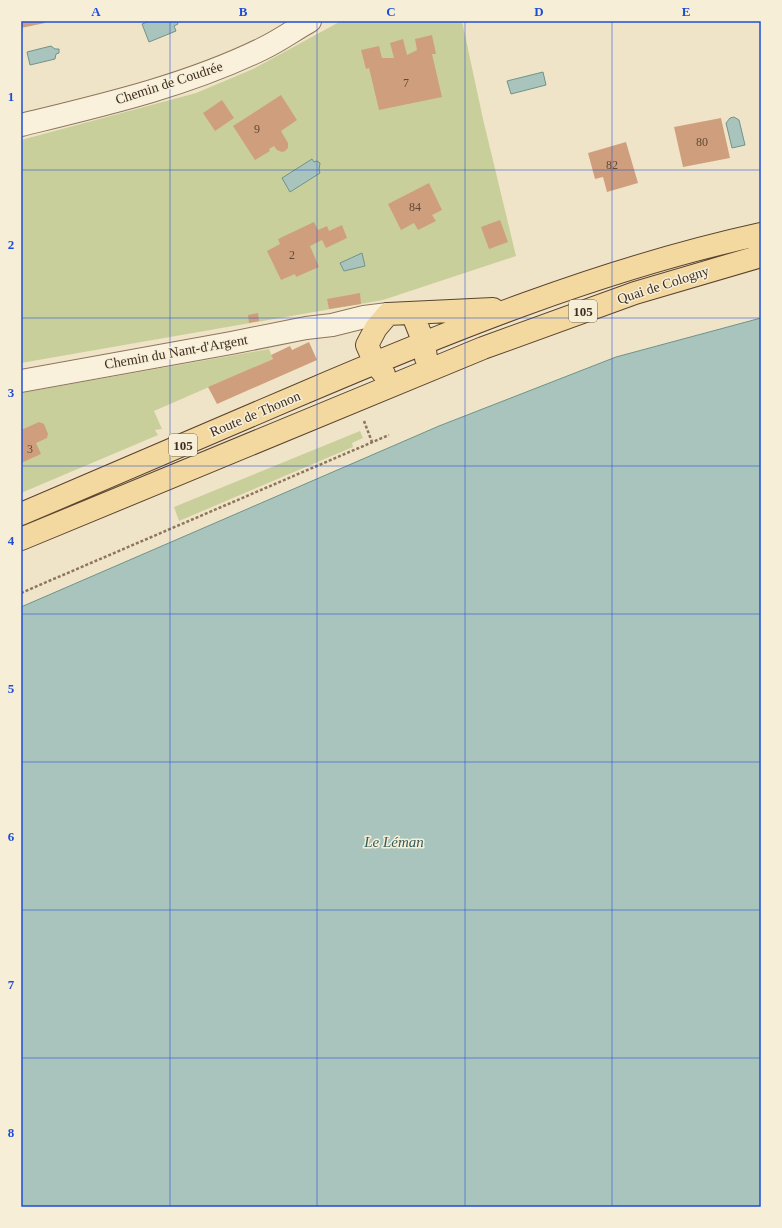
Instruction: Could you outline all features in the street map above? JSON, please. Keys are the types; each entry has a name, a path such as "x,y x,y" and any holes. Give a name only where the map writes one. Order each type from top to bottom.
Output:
{"main road":[{"name":"Quai de Cologny","path":"424,343 514,308 650,262 761,234"},
{"name":"Quai de Cologny","path":"409,378 490,345 635,293 761,256"},
{"path":"412,313 424,343 425,360 422,368 409,378 401,380 389,377 379,370 371,354 376,328 388,314 514,308"},
{"name":"Route de Thonon","path":"21,514 371,354 424,343"},
{"name":"Route de Thonon","path":"21,539 409,378"}],"street":[{"name":"Chemin de Coudrée","path":"21,125 184,81 263,48 310,21"},
{"name":"Chemin du Nant-d'Argent","path":"21,380 218,346 306,328 332,325 364,316 388,314"},
{"name":"Chemin du Nant-d'Argent","path":"332,325 354,334 371,354"}],"path":[{"path":"364,421 372,442"},
{"path":"21,592 389,435"}],"green space":[{"path":"341,21 462,21 483,119 516,256 383,300 21,363 21,140 196,93 253,69"},
{"path":"269,349 273,359 154,411 162,429 155,430 158,435 21,493 21,393"},
{"path":"360,431 363,438 352,443 353,447 179,521 174,507"}],"water":[{"path":"150,21 177,21 178,24 174,26 176,31 149,42 142,24"},
{"path":"51,46 55,49 59,49 59,53 56,54 55,59 30,65 27,52"},
{"path":"543,72 546,85 511,94 507,81"},
{"path":"734,117 739,120 745,145 732,148 726,123 730,118"},
{"path":"312,159 314,162 317,161 320,163 320,173 290,192 282,178"},
{"path":"362,253 365,266 344,271 340,263"},
{"name":"Le Léman","path":"761,318 761,1207 21,1207 21,607 439,426 616,357"}],"building":[{"path":"21,21 44,21 45,23 21,28"},
{"path":"432,35 436,54 432,54 442,97 379,110 369,68 366,69 361,50 379,46 382,58 394,58 390,43 403,39 407,55 417,50 415,39"},
{"path":"281,95 297,120 281,131 288,143 288,148 282,152 277,150 274,146 269,149 270,151 255,160 233,126"},
{"path":"222,100 234,118 215,131 203,113"},
{"path":"721,118 730,158 683,167 674,127"},
{"path":"626,142 638,183 607,192 603,177 595,179 588,153"},
{"path":"429,183 442,210 432,215 436,221 418,230 414,223 401,230 388,204"},
{"path":"500,220 508,242 489,249 481,227"},
{"path":"314,222 318,230 327,226 329,231 342,225 347,238 326,248 322,240 310,246 319,267 296,277 295,274 281,280 267,251 280,244 278,239"},
{"path":"360,293 361,304 329,309 327,299"},
{"path":"258,313 259,321 249,323 248,315"},
{"path":"309,342 317,360 217,404 208,387 273,359 271,355 290,346 292,350"},
{"path":"39,422 44,424 48,434 47,438 36,443 41,454 21,463 21,430"}]}
